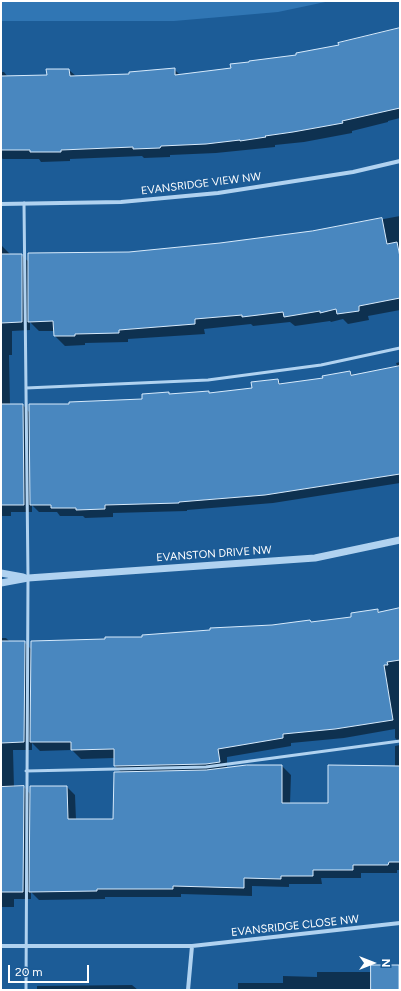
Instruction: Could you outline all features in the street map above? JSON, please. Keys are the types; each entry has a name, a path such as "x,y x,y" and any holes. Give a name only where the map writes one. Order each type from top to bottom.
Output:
{"street":[{"name":"EVANSRIDGE VIEW NW","path":"1,204 121,202 218,193 353,172 400,161"},
{"name":"EVANSTON DRIVE NW","path":"1,583 28,578 315,558 400,540"},
{"name":"EVANSTON DRIVE NW","path":"1,573 28,578"},
{"name":"EVANSRIDGE CLOSE NW","path":"1,946 192,946 400,923"},
{"path":"188,990 192,946"}],"lane":[{"path":"24,203 28,578 26,990"},
{"path":"26,388 208,380 321,365 400,348"},
{"path":"26,771 206,767 400,741"}],"shaded area":[{"path":"1,1 330,1 278,12 174,21 1,21"}],"building":[{"path":"400,28 400,108 342,121 343,123 240,141 161,146 160,148 133,149 133,147 61,150 61,152 1,150 1,76 47,75 46,69 69,69 70,76 129,74 129,72 175,68 175,75 231,68 230,64 296,55 296,53 339,45 338,43"},
{"path":"382,218 387,244 397,242 400,257 400,298 359,306 359,311 337,314 336,309 320,313 320,311 284,317 283,312 242,317 242,315 195,319 195,324 119,330 119,333 75,334 75,336 54,336 53,321 28,322 28,253 129,252 220,243 312,231"},
{"path":"1,254 22,254 22,322 1,323"},
{"path":"400,366 400,474 265,495 179,503 105,505 105,509 76,510 76,508 51,508 51,505 30,505 29,404 69,404 69,402 142,399 142,394 169,392 169,394 209,391 209,393 252,388 251,382 278,379 279,384 323,378 322,376 350,371 351,375"},
{"path":"1,404 23,404 24,505 1,505"},
{"path":"400,608 400,660 387,662 388,665 384,665 393,720 335,729 283,734 283,738 218,749 220,762 206,764 114,766 114,749 71,750 71,742 30,742 31,641 105,639 105,637 142,637 142,635 210,630 210,628 272,625 310,620 311,622 351,617 351,613 378,609 378,612"},
{"path":"1,641 25,641 24,742 1,743"},
{"path":"247,765 282,765 282,803 328,803 328,765 400,766 400,862 389,862 388,865 353,865 353,870 313,870 313,876 281,876 281,879 244,878 244,888 173,886 173,889 97,889 97,891 29,892 30,786 67,786 68,819 113,819 114,772 206,770"},
{"path":"24,786 23,892 1,892 1,787"},
{"path":"371,965 399,965 399,990 371,990"}]}
